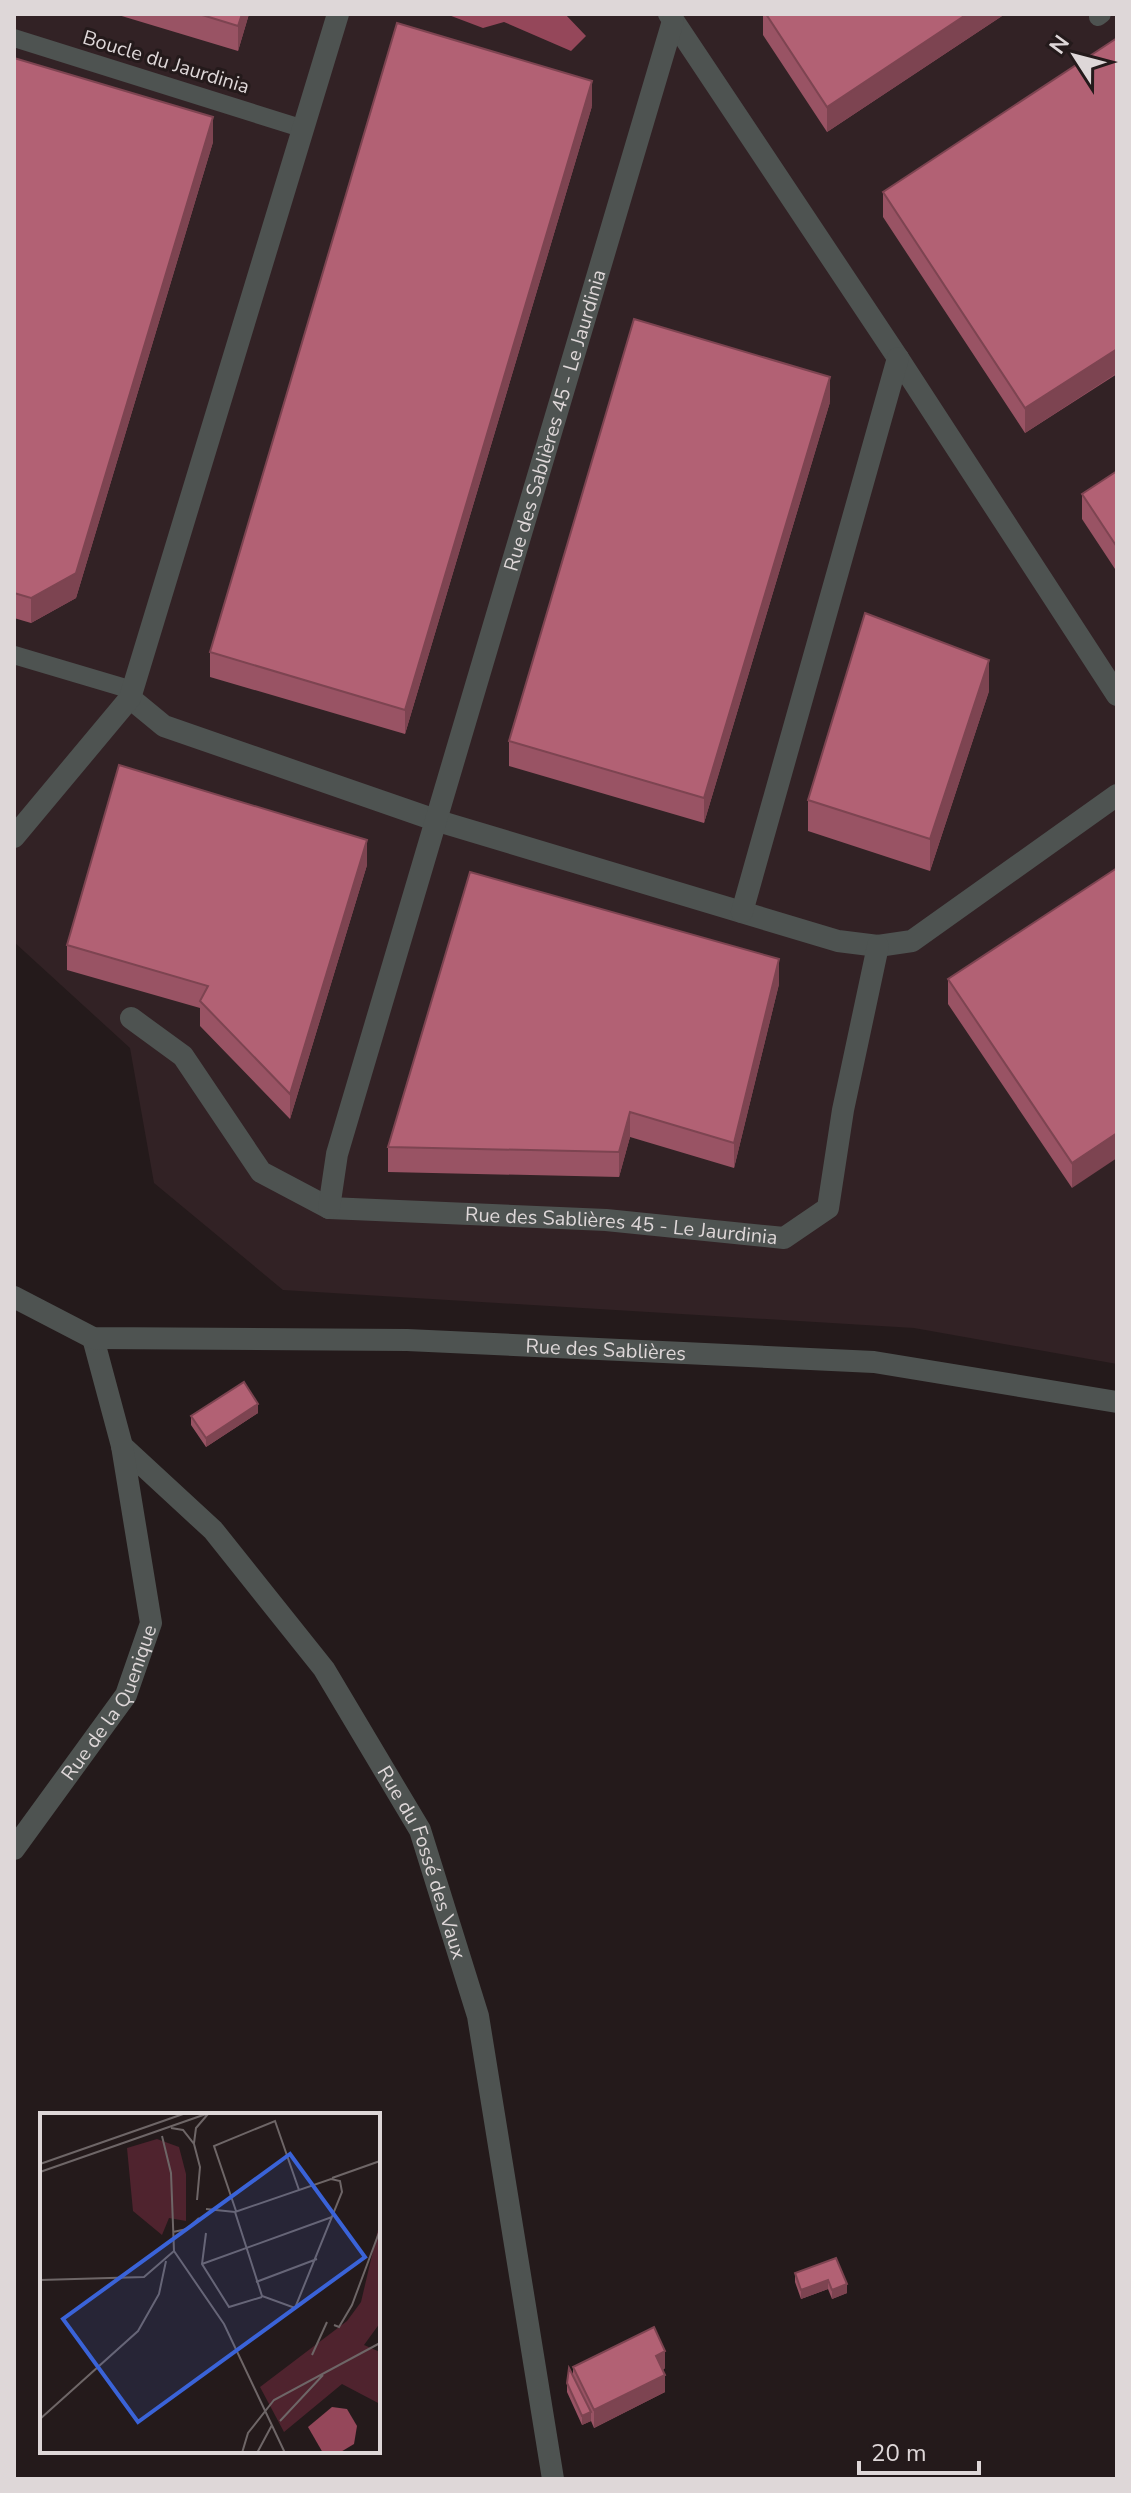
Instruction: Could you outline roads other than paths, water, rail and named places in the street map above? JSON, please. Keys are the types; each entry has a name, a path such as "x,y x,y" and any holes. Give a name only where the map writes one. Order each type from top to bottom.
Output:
{"street":[{"path":"14,837 131,694 338,14"},
{"name":"Rue des Sablières 45 - Le Jaurdinia","path":"671,17 1117,695"},
{"name":"Rue des Sablières 45 - Le Jaurdinia","path":"329,1208 337,1154 438,821 671,17"},
{"path":"742,912 898,358"},
{"path":"131,694 164,726 438,821 838,941 878,946 912,941 1117,795"},
{"name":"Rue des Sablières 45 - Le Jaurdinia","path":"131,1018 183,1056 261,1172 329,1208 606,1220 784,1238 828,1208 843,1110 878,946"},
{"path":"14,1297 93,1338 122,1446"},
{"name":"Rue des Sablières","path":"93,1338 407,1340 874,1362 1117,1402"},
{"name":"Rue de la Quenique","path":"14,1849 126,1695 151,1623 122,1446"},
{"name":"Rue du Fossé des Vaux","path":"122,1446 213,1530 324,1669 420,1830 478,2016 553,2479"}],"lane":[{"name":"Boucle du Jaurdinia","path":"14,38 304,129"},
{"path":"14,655 131,694"}]}
